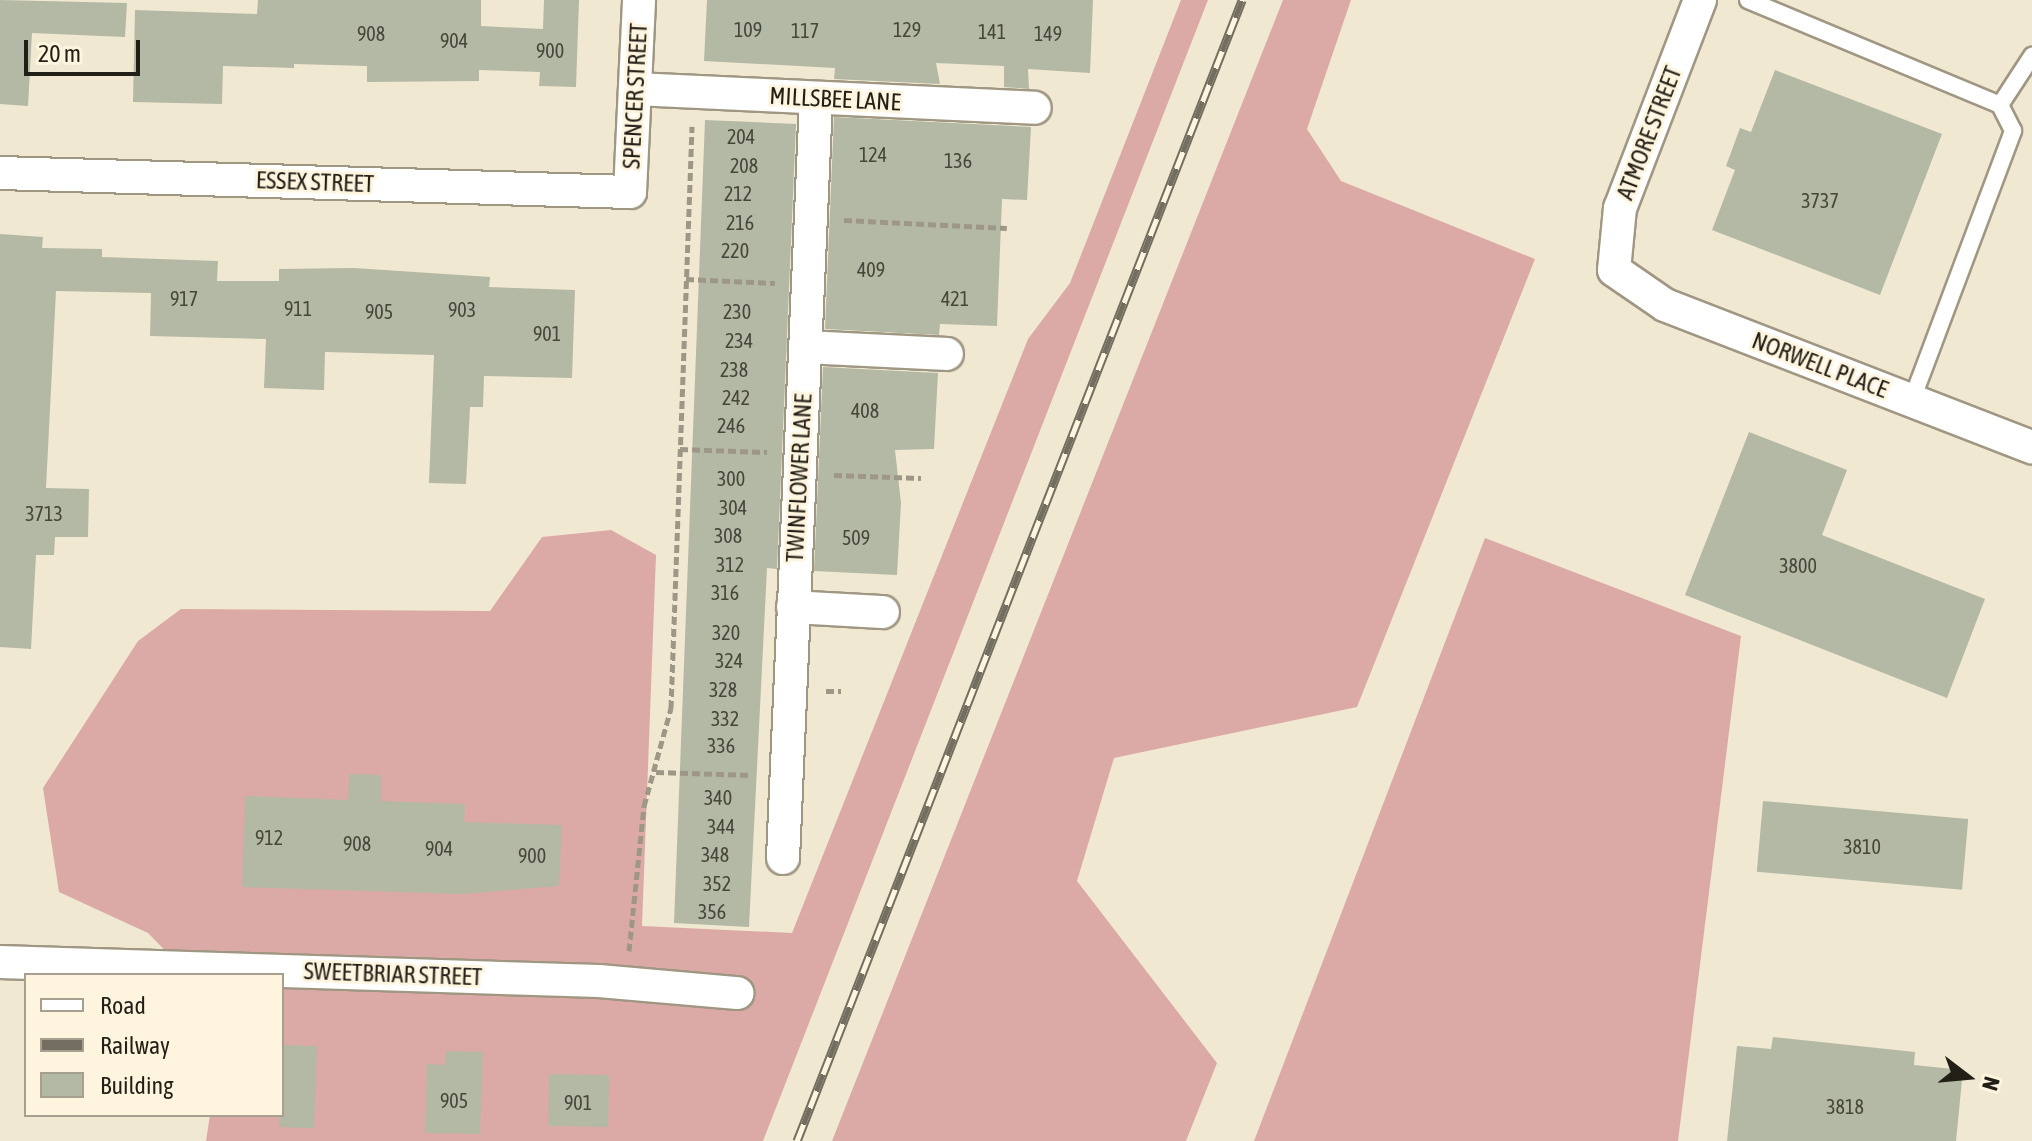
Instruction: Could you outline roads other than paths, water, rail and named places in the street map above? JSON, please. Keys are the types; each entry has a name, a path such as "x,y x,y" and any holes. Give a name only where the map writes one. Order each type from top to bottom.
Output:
{"street":[{"name":"SPENCER STREET","path":"630,192 639,0"},
{"name":"ATMORE STREET","path":"1614,270 1620,208 1700,0"},
{"name":"MILLSBEE LANE","path":"635,89 1035,108"},
{"name":"TWINFLOWER LANE","path":"783,858 816,98"},
{"name":"ESSEX STREET","path":"0,173 630,192"},
{"name":"NORWELL PLACE","path":"1614,270 1665,305 2032,447"},
{"path":"805,347 947,354"},
{"path":"793,607 883,612"},
{"name":"SWEETBRIAR STREET","path":"0,962 627,983 737,993"}],"lane":[{"path":"1748,0 2000,105 2013,131 1912,400"},
{"path":"2000,105 2032,56"}],"railway":[{"path":"797,1141 1242,0"}]}
